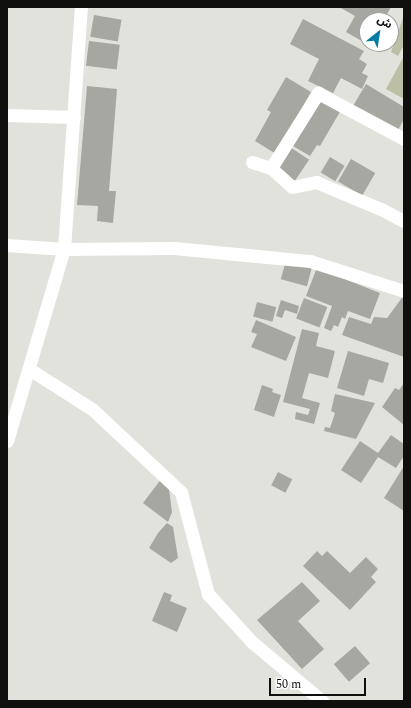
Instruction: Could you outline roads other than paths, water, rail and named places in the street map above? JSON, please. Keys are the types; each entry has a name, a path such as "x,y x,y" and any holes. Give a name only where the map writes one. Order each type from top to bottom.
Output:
{"street":[{"path":"7,440 64,249 81,7"},
{"path":"271,168 318,93 404,139"},
{"path":"7,115 74,117"},
{"path":"252,162 271,168 292,187 316,182 381,209 404,221"},
{"path":"7,245 64,249 174,248 310,261 404,291"},
{"path":"29,369 92,409 181,492 208,594 252,642 322,701"}]}
